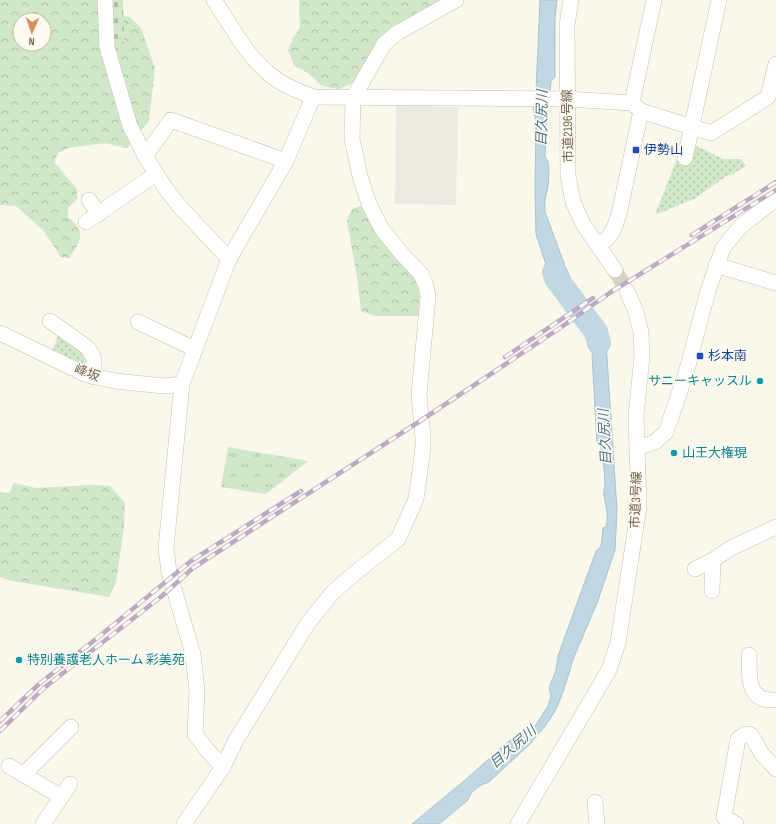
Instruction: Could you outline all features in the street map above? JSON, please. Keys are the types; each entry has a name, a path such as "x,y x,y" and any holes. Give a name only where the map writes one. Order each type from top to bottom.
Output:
{"street":[{"path":"105,0 107,47 130,126 144,156 181,208 229,259"},
{"path":"214,0 245,47 268,73 291,88 313,97 562,99 637,107 692,127 711,132 772,97 776,64"},
{"path":"184,824 223,767 236,740 308,623 333,592 355,572 398,539 416,499 423,448 419,394 427,304 426,286 421,274 402,254 381,228 369,204 360,176 352,139 353,98 384,44 397,33 456,0"},
{"name":"市道2196号線","path":"571,0 562,99 568,176 573,202 583,224 615,270"},
{"path":"598,244 607,239 613,231 619,214 654,0"},
{"path":"685,158 719,0"},
{"path":"223,767 207,750 195,734 197,691 193,654 178,606 167,559 166,548 182,384 229,259 286,161 313,97"},
{"path":"144,156 171,120 286,161"},
{"path":"86,222 156,174"},
{"path":"626,291 636,312 641,333 642,356 636,416 637,448 655,442 666,432 686,373 716,265 723,248 741,226 776,198"},
{"path":"89,200 99,214"},
{"path":"716,265 776,283"},
{"path":"50,321 88,348 94,358 94,377"},
{"path":"138,322 195,349"},
{"name":"峰坂","path":"0,333 94,377 115,381 164,386 182,384"},
{"name":"市道3号線","path":"518,824 609,670 614,656 623,616 637,525 639,506 637,448"},
{"path":"695,569 713,560 731,548 776,527"},
{"path":"712,591 713,560"},
{"path":"749,655 751,683 754,693 764,699 776,700"},
{"path":"24,774 63,730"},
{"path":"736,824 724,817 738,739 745,734 751,735 762,754 776,769"},
{"path":"9,766 60,796"},
{"path":"42,824 60,796 70,784"},
{"path":"595,802 597,824"}],"shaded area":[{"path":"396,105 458,107 456,205 395,204"}],"green space":[{"path":"0,0 101,0 110,12 130,17 141,28 155,68 149,121 127,148 104,143 68,148 58,153 54,162 77,189 77,199 68,208 68,217 78,227 80,236 77,246 69,258 61,257 43,230 16,206 0,205"},
{"path":"108,0 123,0 124,44 109,44"},
{"path":"299,0 447,0 392,27 376,46 356,82 339,89 322,86 309,74 294,65 288,50 294,36 300,28"},
{"path":"695,145 723,159 741,159 746,166 733,174 728,175 694,199 655,215 678,156"},
{"path":"363,205 420,287 419,316 375,316 361,311 357,277 347,221 352,209"},
{"path":"58,336 80,351 86,361 83,366 52,352"},
{"path":"228,447 308,461 266,494 221,487"},
{"path":"14,483 36,488 90,485 110,486 125,503 124,528 116,582 109,597 12,581 0,577 0,492 9,493"}],"water":[{"path":"540,0 557,0 555,18 555,77 551,81 550,91 536,91"},
{"path":"533,107 547,108 545,156 548,162 549,171 545,212 565,266 571,279 581,292 565,304 549,274 536,234 536,122"},
{"path":"591,310 602,330 606,342 617,510 615,550 597,603 574,657 562,695 555,711 546,725 530,744 489,782 481,785 472,792 467,801 439,824 412,824 510,740 517,737 525,728 534,728 548,706 551,696 549,688 556,670 558,656 596,551 601,546 603,528 606,527 607,523 603,459 600,446 597,444 592,354 595,352 595,341 578,319"}],"waterway":[{"name":"目久尻川","path":"554,272 556,278 596,332 599,343"}],"tunnel":[{"path":"615,270 627,291"}],"railway":[{"path":"692,235 776,182"},
{"path":"0,731 44,688 162,596 193,568 414,425 560,328 611,292 776,190"},
{"path":"505,357 593,298"},
{"path":"0,721 39,684 191,561 301,491"}],"place":[{"name":"伊勢山","path":"636,150"},
{"name":"杉本南","path":"700,356"},
{"name":"サニーキャッスル","path":"760,381"},
{"name":"山王大権現","path":"674,453"},
{"name":"特別養護老人ホーム 彩美苑","path":"19,660"}]}
